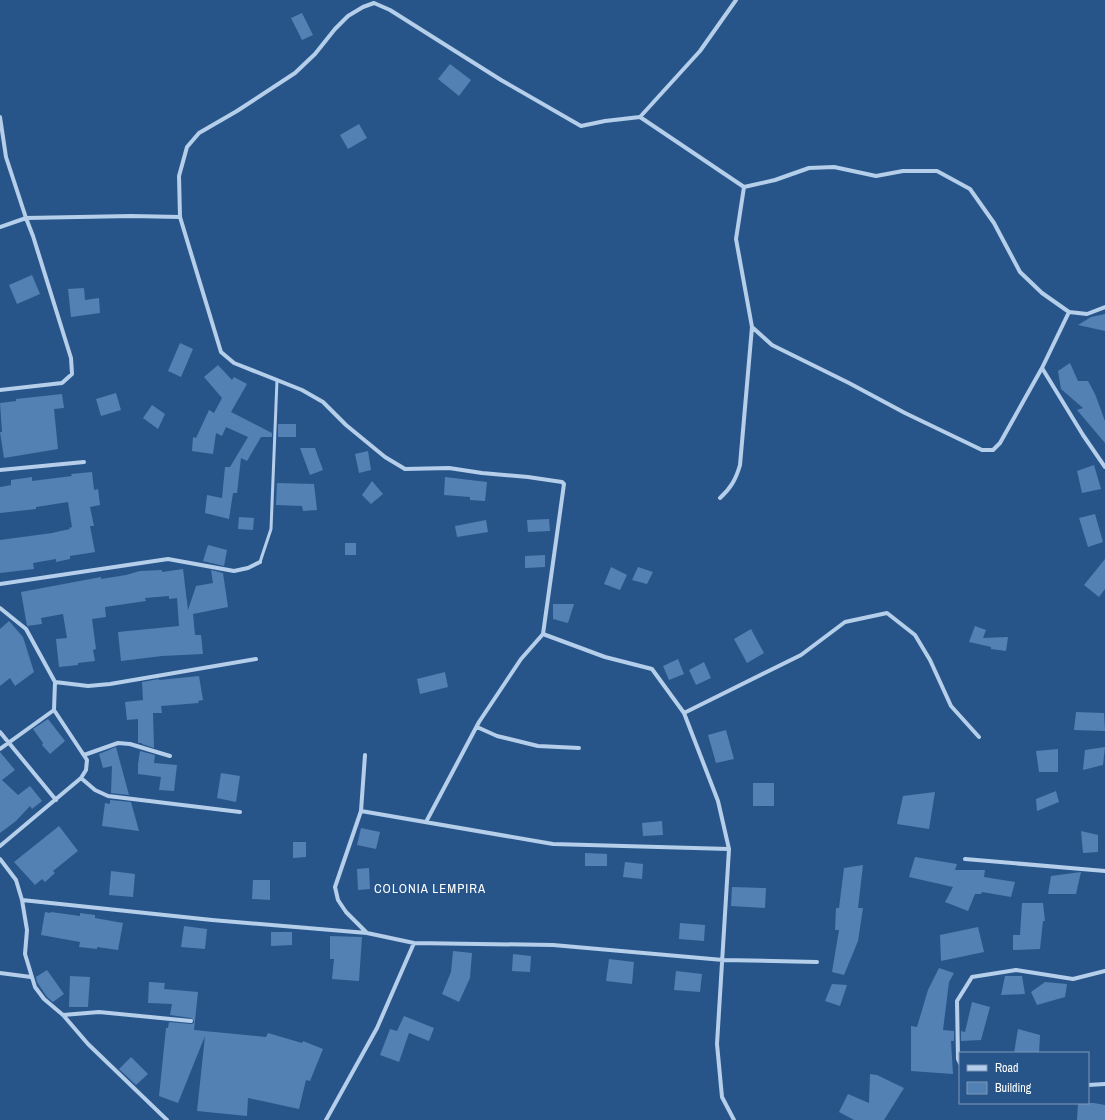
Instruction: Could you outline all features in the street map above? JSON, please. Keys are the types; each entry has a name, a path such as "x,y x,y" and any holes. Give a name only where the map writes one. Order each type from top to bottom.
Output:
{"street":[{"path":"640,117 700,51 736,0"},
{"path":"426,822 477,727 521,659 543,634 565,489 564,484 562,482 449,468 405,469 385,457 346,425 323,402 302,390 234,363 221,352 180,217 179,176 187,147 199,133 237,111 295,73 315,54 334,29 348,16 375,1 501,80 581,126 605,121 640,117 744,187 775,180 809,168 834,167 876,176 902,171 937,171 970,189 994,223 1020,272 1042,293 1069,312 1087,314 1105,307"},
{"path":"0,117 6,157 33,236 71,358 72,374 62,383 0,390"},
{"path":"720,498 728,491 736,479 740,466 752,327 736,238 744,187"},
{"path":"0,227 26,218 131,216 180,217"},
{"path":"752,327 772,345 849,383 905,413 982,450 993,450 1000,443 1042,368 1069,312"},
{"path":"1042,368 1083,435 1105,467"},
{"path":"0,470 84,462"},
{"path":"0,584 168,559 234,571 248,568 260,562"},
{"path":"0,608 26,629 54,682 54,710 87,760 87,765 81,778 0,846"},
{"path":"684,713 801,655 845,622 887,613 915,635 930,660 951,706 979,737"},
{"path":"543,634 605,657 652,668 684,713 718,801 729,849 717,1044 722,1097 734,1120"},
{"path":"54,682 88,686 110,684 256,659"},
{"path":"0,749 54,710"},
{"path":"477,727 497,736 538,746 579,748"},
{"path":"0,732 56,800"},
{"path":"84,755 118,743 130,744 170,756"},
{"path":"365,755 361,811 335,887 338,900 346,912 367,933"},
{"path":"81,778 95,790 108,796 240,812"},
{"path":"361,811 553,844 729,849"},
{"path":"0,859 16,880 22,900 27,930 25,954 35,987 44,999 62,1015 88,1044 167,1120"},
{"path":"965,859 1105,871"},
{"path":"22,900 212,920 367,933 414,943 553,945 722,960 817,962"},
{"path":"326,1120 377,1028 414,943"},
{"path":"959,1061 957,1001 972,977 1016,970 1073,979 1105,971"},
{"path":"0,973 31,977"},
{"path":"62,1015 99,1012 191,1021"},
{"path":"1089,1085 1105,1084"}],"lane":[{"path":"260,562 271,530 277,380"}],"building":[{"path":"302,13 313,35 302,40 291,18"},
{"path":"450,64 471,80 459,96 438,79"},
{"path":"359,124 367,138 348,149 340,135"},
{"path":"32,275 40,294 17,304 9,285"},
{"path":"84,288 85,300 99,298 100,313 71,317 68,289"},
{"path":"1105,314 1105,331 1078,325 1091,317"},
{"path":"180,343 193,349 181,377 168,371"},
{"path":"1070,363 1078,381 1088,381 1095,394 1105,421 1105,443 1077,410 1083,408 1061,389 1058,371"},
{"path":"218,365 232,380 234,377 247,384 231,412 272,433 272,437 261,437 247,461 241,458 237,493 233,493 229,519 205,513 207,495 222,498 225,467 230,467 248,437 226,427 222,436 216,433 213,454 192,451 193,437 196,438 209,410 214,413 222,398 204,377"},
{"path":"116,393 121,410 101,416 96,399"},
{"path":"62,394 64,408 54,409 58,449 4,458 0,432 2,432 0,403 16,401 16,399"},
{"path":"152,405 165,414 158,429 143,418"},
{"path":"278,424 296,424 296,437 278,437"},
{"path":"300,448 315,448 323,470 310,475"},
{"path":"368,451 371,470 359,473 355,454"},
{"path":"1094,465 1101,489 1082,493 1077,471"},
{"path":"92,472 94,490 98,489 100,505 90,507 94,526 90,526 95,552 70,556 70,559 56,562 56,559 33,563 34,569 0,573 0,540 52,533 70,529 69,528 72,527 68,502 36,507 36,509 0,513 0,487 11,485 11,480 32,477 32,481"},
{"path":"445,477 487,482 485,501 470,500 470,497 444,495"},
{"path":"372,481 383,494 371,504 362,495"},
{"path":"277,483 314,484 317,510 303,511 302,506 276,505"},
{"path":"1095,514 1103,542 1088,547 1079,518"},
{"path":"239,517 254,518 253,530 238,529"},
{"path":"549,519 550,531 528,532 527,520"},
{"path":"486,520 488,532 457,537 455,526"},
{"path":"345,543 356,543 356,555 345,555"},
{"path":"208,545 227,550 224,566 203,561"},
{"path":"545,555 545,567 525,568 525,556"},
{"path":"1105,559 1105,589 1099,597 1084,585"},
{"path":"611,567 627,575 620,590 604,584"},
{"path":"638,567 653,572 647,584 632,580"},
{"path":"183,569 188,610 196,586 213,583 211,570 223,573 228,607 193,614 195,635 201,635 203,654 162,656 121,661 118,632 179,626 177,598 169,599 169,596 145,598 146,601 105,607 106,617 92,619 96,649 93,650 95,661 78,663 78,665 59,667 56,639 67,638 63,614 41,618 42,624 27,626 21,592 101,577 101,579 126,575 140,571 162,570 162,572"},
{"path":"553,604 574,604 568,623 553,619"},
{"path":"9,621 23,637 34,672 15,686 10,678 0,686 0,629"},
{"path":"975,626 986,630 983,638 1008,637 1006,651 991,649 991,647 969,642"},
{"path":"751,629 764,653 747,663 734,639"},
{"path":"678,659 684,674 669,680 663,666"},
{"path":"704,662 711,678 696,685 689,670"},
{"path":"445,672 448,687 420,694 417,679"},
{"path":"199,676 203,700 198,701 199,703 161,706 162,713 153,713 154,748 138,743 138,719 127,720 125,702 143,700 142,682 159,679"},
{"path":"1076,712 1104,713 1105,731 1074,730"},
{"path":"48,719 65,741 50,754 42,745 43,743 33,729"},
{"path":"726,730 734,759 716,763 708,735"},
{"path":"116,747 129,795 111,793 112,766 103,768 99,754"},
{"path":"1105,747 1103,765 1083,770 1085,750"},
{"path":"1058,749 1058,772 1039,772 1036,751"},
{"path":"140,751 155,755 154,763 177,765 174,791 159,790 161,777 138,774"},
{"path":"0,752 15,770 2,780 18,795 30,786 42,801 32,809 30,806 16,821 0,833"},
{"path":"221,773 240,776 236,802 217,798"},
{"path":"753,783 774,783 774,806 753,806"},
{"path":"1056,791 1059,802 1037,811 1036,799"},
{"path":"935,792 929,829 897,824 903,796"},
{"path":"110,800 131,802 139,831 102,826 105,803 110,804"},
{"path":"662,821 663,835 643,836 642,823"},
{"path":"59,826 78,851 53,871 55,873 45,882 42,879 35,885 14,862"},
{"path":"361,828 380,832 376,849 357,845"},
{"path":"1081,831 1098,835 1098,852 1083,853"},
{"path":"293,842 306,842 306,857 293,858"},
{"path":"585,853 607,854 607,866 585,866"},
{"path":"915,857 957,864 955,870 985,870 984,877 1015,882 1011,897 982,892 981,894 975,894 968,911 945,902 953,887 909,877"},
{"path":"625,862 643,864 642,879 623,877"},
{"path":"863,865 858,908 863,908 858,941 844,975 832,972 839,930 835,930 836,908 839,908 844,868"},
{"path":"369,868 370,889 358,890 357,869"},
{"path":"111,871 135,874 133,897 109,895"},
{"path":"1081,872 1076,894 1048,894 1051,876"},
{"path":"253,880 270,880 270,900 252,899"},
{"path":"732,887 766,888 765,908 731,906"},
{"path":"1022,903 1043,903 1045,921 1043,921 1040,949 1013,950 1013,935 1020,935"},
{"path":"45,912 80,916 80,913 95,915 95,918 123,923 118,950 97,947 97,949 79,947 80,942 41,935"},
{"path":"680,923 705,925 704,941 679,939"},
{"path":"184,926 207,929 205,949 181,947"},
{"path":"978,927 984,952 941,961 940,935"},
{"path":"271,932 292,932 292,945 271,946"},
{"path":"330,936 362,937 359,981 332,979 334,959 330,959"},
{"path":"453,951 472,953 470,978 459,1002 442,994 451,972"},
{"path":"513,954 531,956 530,972 512,971"},
{"path":"609,959 634,962 632,984 606,981"},
{"path":"939,968 954,973 949,982 943,1030 954,1031 954,1041 951,1041 953,1074 911,1071 911,1026 917,1027 928,990"},
{"path":"47,970 64,994 53,1002 47,997 37,982 36,977"},
{"path":"676,971 702,974 700,992 674,990"},
{"path":"70,976 90,977 88,1007 69,1007"},
{"path":"1005,976 1022,976 1025,994 1001,995"},
{"path":"149,982 165,983 164,989 198,992 194,1030 266,1037 268,1033 302,1043 303,1041 323,1049 310,1081 306,1080 299,1109 248,1098 247,1116 197,1111 205,1036 178,1103 159,1096 166,1028 168,1028 169,1022 191,1024 194,1023 194,1021 191,1018 170,1015 172,1004 148,1003"},
{"path":"1045,982 1067,984 1065,997 1037,1005 1031,992"},
{"path":"832,984 847,985 840,1006 825,1001"},
{"path":"972,1002 990,1007 981,1040 961,1041 961,1031 965,1032"},
{"path":"404,1016 434,1028 429,1041 409,1033 399,1062 380,1055 390,1029 397,1031"},
{"path":"1018,1029 1040,1035 1039,1052 1014,1052"},
{"path":"131,1057 148,1074 136,1085 119,1069"},
{"path":"870,1074 877,1075 904,1088 884,1120 854,1120 839,1112 848,1094 869,1103"},
{"path":"1094,1103 1105,1105 1105,1120 1077,1120 1078,1104"}],"district":[{"name":"COLONIA LEMPIRA","path":"430,888"}]}
